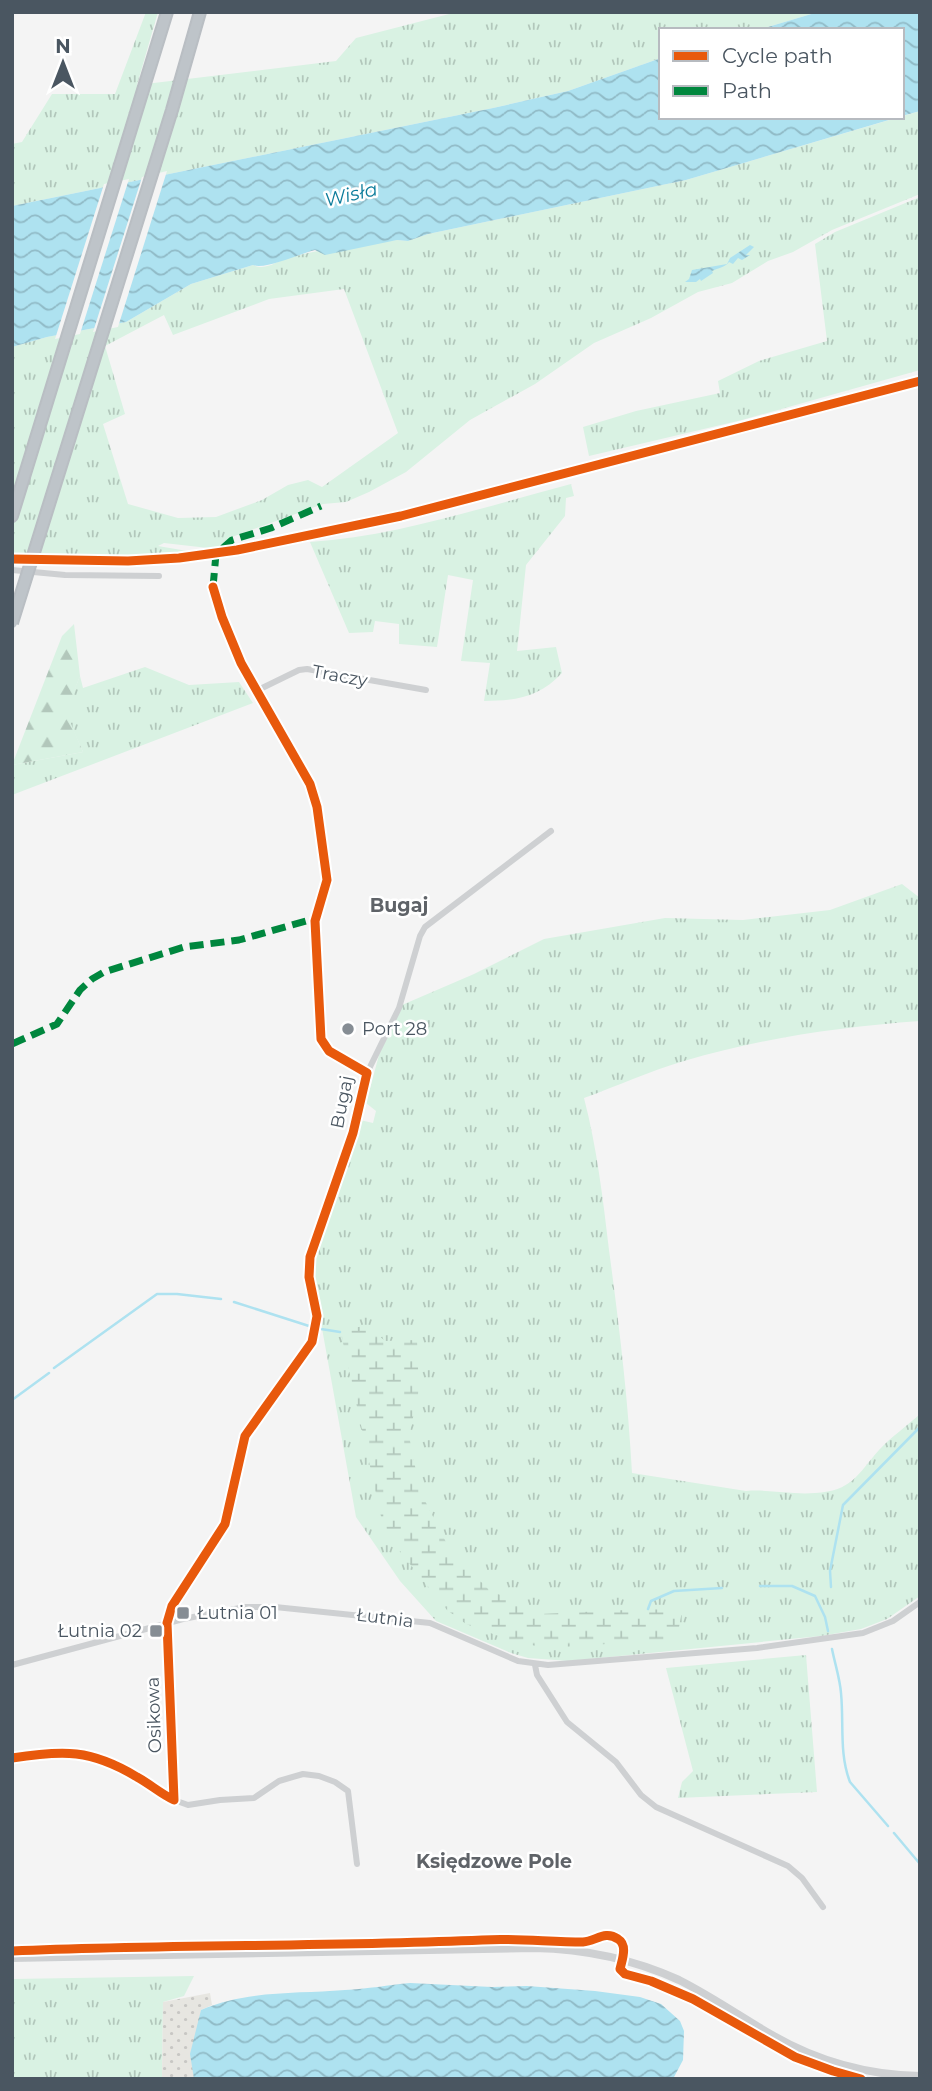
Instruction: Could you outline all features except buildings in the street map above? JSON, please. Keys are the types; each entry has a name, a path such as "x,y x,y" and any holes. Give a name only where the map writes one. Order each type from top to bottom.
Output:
{"highway":[{"path":"12,516 167,12"},
{"path":"12,623 200,12"}],"street":[{"path":"12,570 65,575 159,576"},
{"name":"Bugaj","path":"167,1623 172,1606 225,1524 245,1436 312,1342 317,1317 309,1278 310,1257 356,1124 367,1073 328,1051 321,1039 315,921 327,880 317,807 310,783 241,663 213,587"},
{"name":"Traczy","path":"258,690 299,670 307,669 426,690"},
{"path":"367,1073 399,1008 414,954 425,927 551,831"},
{"name":"Łutnia","path":"12,1665 167,1623 245,1607 275,1607 430,1623 496,1653 535,1665 757,1648 863,1633 893,1621 920,1602"},
{"name":"Osikowa","path":"167,1623 174,1800"},
{"path":"535,1665 537,1675 567,1722 616,1762 645,1799 656,1807 788,1866 802,1878 823,1907"},
{"name":"Osikowa","path":"12,1758 59,1752 81,1754 124,1770 174,1800 188,1805 254,1798 287,1778 303,1774 318,1776 335,1782 348,1791 358,1864"},
{"path":"12,1958 534,1948 576,1950 622,1959 670,1976 773,2036 820,2057 868,2071 920,2076"}],"green space":[{"path":"146,12 158,12 137,85 336,61 356,38 457,12 818,12 765,28 659,28 659,59 568,91 12,206 12,144 22,142 52,94 115,94"},
{"path":"920,111 920,194 832,230 793,252 768,261 732,283 698,292 651,318 594,343 535,384 470,420 406,472 369,492 346,502 323,504 229,538 217,549 164,543 158,546 199,553 96,559 12,554 12,347 47,337 126,322 191,284 253,265 267,266 315,252 397,240 408,241 428,234 686,180 893,119 904,119 904,116","holes":["344,289 398,433 322,487 308,480 288,485 262,500 216,517 178,518 128,504 103,424 125,414 105,346 164,315 173,335 269,299"]},
{"path":"920,197 920,370 742,420 589,456 583,427 636,411 720,393 718,381 759,361 827,341 815,244 835,232"},
{"path":"571,484 574,496 566,498 565,516 526,565 517,651 556,647 562,673 545,687 527,696 484,701 490,663 461,661 473,580 448,575 437,647 399,644 399,624 375,621 373,632 349,633 310,542 409,527"},
{"path":"74,624 80,676 66,712 83,752 12,765 62,636"},
{"path":"145,667 189,685 239,682 253,703 12,795 12,765 83,752 65,712 80,676 83,688"},
{"path":"902,884 920,898 920,1021 830,1030 742,1046 671,1065 584,1098 604,1212 623,1361 632,1473 746,1491 827,1492 853,1480 884,1445 920,1414 920,1596 887,1619 861,1629 821,1636 569,1661 528,1658 511,1653 436,1621 400,1581 356,1517 312,1273 312,1256 360,1120 373,1123 376,1111 366,1103 379,1055 402,1005 474,974 544,939 665,918 743,920 830,910"},
{"path":"368,1326 385,1341 417,1340 419,1390 409,1436 420,1491 449,1548 488,1589 540,1614 648,1609 682,1611 679,1627 672,1630 667,1640 546,1648 512,1641 466,1624 447,1610 397,1548 382,1521 340,1329"},
{"path":"806,1655 817,1792 678,1798 682,1782 693,1771 666,1668"},
{"path":"194,1976 184,1996 163,2002 162,2079 12,2079 12,1979"}],"sand":[{"path":"210,1993 212,2005 201,2010 194,2079 162,2079 163,2002"}],"water":[{"path":"818,12 920,12 920,111 904,115 904,28 765,28"},
{"name":"Wisła","path":"659,59 659,119 892,119 686,180 428,234 408,241 397,240 325,255 315,250 274,264 253,265 191,284 126,322 47,337 12,347 12,206 568,91"},
{"path":"750,245 754,247 746,255 750,255 742,260 738,258 733,264 729,262 728,264 712,271 713,273 701,281 685,282 692,270 727,264 730,258"},
{"path":"410,1983 527,1986 640,1997 661,2004 680,2021 684,2031 683,2060 673,2079 194,2079 190,2054 201,2010 254,1996"}],"pier":[{"path":"167,171 118,327 93,332 142,177"},
{"path":"129,179 80,334 55,339 104,184"}],"waterway":[{"path":"54,1368 157,1294 221,1299"},
{"path":"234,1302 309,1326"},
{"path":"321,1329 340,1332"},
{"path":"12,1400 49,1373"},
{"path":"831,1587 830,1571 843,1505 920,1427"},
{"path":"760,1586 792,1586 815,1596 828,1631"},
{"path":"648,1609 651,1601 674,1591 722,1588"},
{"path":"832,1649 840,1688 843,1749 850,1782 888,1826"},
{"path":"894,1833 920,1864"}],"marked path":[{"path":"213,587 216,554 232,540 271,528 321,506"},
{"path":"12,1044 57,1024 80,990 104,972 184,947 239,940 306,921 315,921"}],"cycle path":[{"path":"12,559 128,561 179,558 237,550 401,516 920,381"},
{"path":"12,1758 62,1753 91,1757 121,1768 174,1800 167,1623 172,1606 225,1524 245,1436 312,1342 317,1316 309,1277 310,1257 353,1133 367,1073 329,1051 321,1039 315,921 327,880 317,807 310,784 241,663 213,587"},
{"path":"12,1951 495,1940 583,1942 609,1936 618,1939 623,1945 620,1969 625,1974 651,1981 693,1999 795,2057 861,2079"}],"place":[{"name":"Port 28","path":"348,1029"},
{"name":"Łutnia 01","path":"183,1613"},
{"name":"Łutnia 02","path":"156,1631"}],"district":[{"name":"Bugaj","path":"399,905"},
{"name":"Księdzowe Pole","path":"494,1861"}]}
